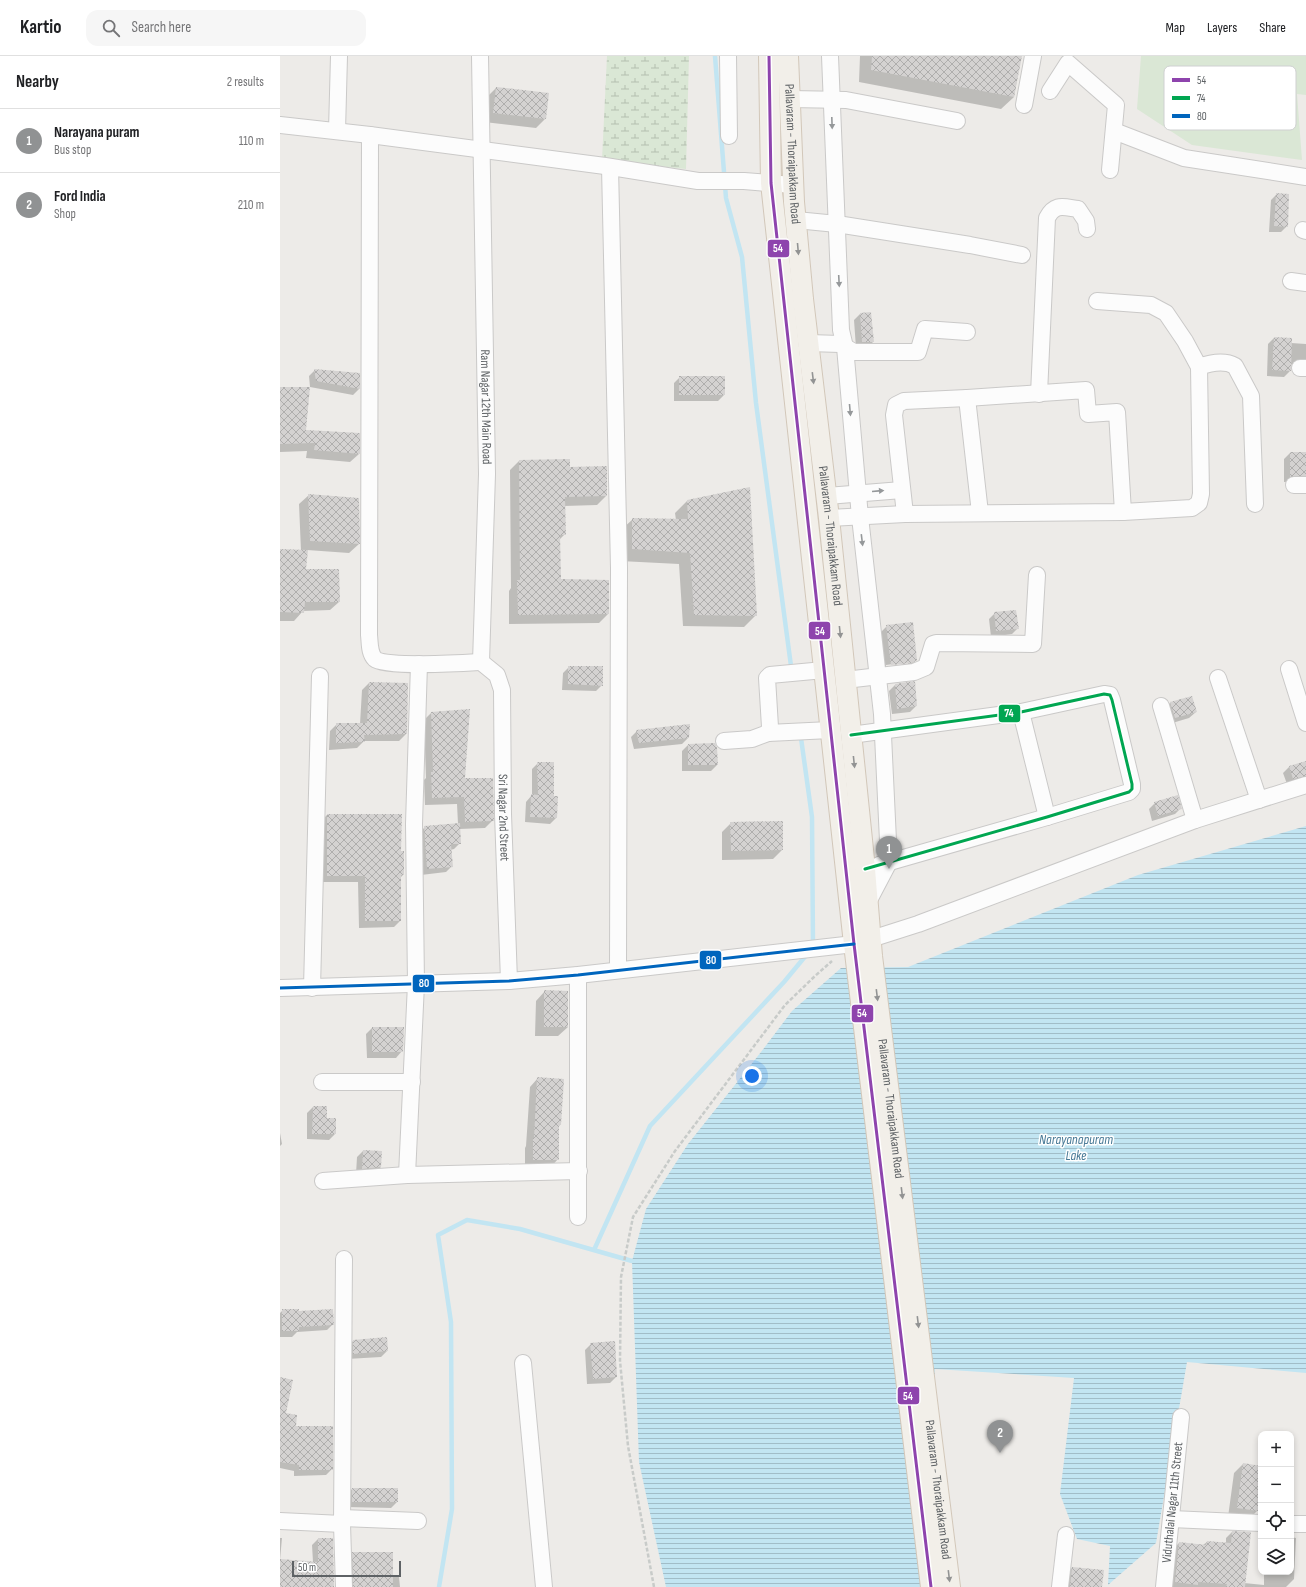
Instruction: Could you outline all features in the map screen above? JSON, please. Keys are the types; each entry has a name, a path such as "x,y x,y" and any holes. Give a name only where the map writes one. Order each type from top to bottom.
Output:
{"main road":[{"name":"Pallavaram - Thoraipakkam Road","path":"769,56 771,183 830,730 862,941 950,1587"},
{"name":"Pallavaram - Thoraipakkam Road","path":"788,56 793,185 803,299 830,518 845,680 866,868 868,902 862,941 931,1587"}],"street":[{"path":"337,131 339,56"},
{"name":"Ram Nagar 12th Main Road","path":"480,56 487,474 480,662"},
{"path":"728,56 729,136"},
{"path":"830,56 842,330 845,347 860,517 882,714 889,862 868,902"},
{"path":"1024,105 1033,56"},
{"path":"1050,91 1069,60 1116,105 1110,170"},
{"path":"790,99 846,100 957,121"},
{"path":"280,125 370,135 610,167 698,181 744,181 793,185"},
{"path":"1114,131 1184,158 1306,177"},
{"path":"370,135 369,635 371,652 376,660 383,663 419,664 480,662"},
{"path":"610,167 619,568 618,970"},
{"path":"1039,394 1047,218 1050,211 1058,206 1078,209 1086,221 1086,229"},
{"path":"796,220 837,224 970,245 1022,255"},
{"path":"830,518 905,514 1123,512 1192,508 1199,503 1201,494 1199,367 1181,335 1166,313 1151,305 1097,301"},
{"path":"809,343 840,344 854,352 918,352 925,329 967,332"},
{"path":"1199,367 1221,362 1235,366 1251,396 1255,504"},
{"path":"905,514 894,415 896,405 904,401 1086,390 1088,414 1117,412 1123,512"},
{"path":"967,398 980,513"},
{"path":"827,496 902,490"},
{"path":"845,680 914,672 926,667 933,644 936,643 1033,644 1037,575"},
{"name":"Sri Nagar 2nd Street","path":"480,662 497,675 502,690 503,814 509,981"},
{"path":"407,1175 416,984 414,824 419,664"},
{"path":"1289,668 1306,724"},
{"path":"768,733 770,727 767,678 770,675 824,670"},
{"path":"312,988 320,676"},
{"path":"1218,678 1259,800"},
{"path":"851,735 882,732 1020,712 1104,694 1110,695 1132,784 1132,789 1129,792 1048,817 866,868"},
{"path":"1161,706 1195,820"},
{"path":"1020,712 1048,817"},
{"path":"724,741 752,739 768,733 830,730"},
{"path":"280,988 509,981 817,949 862,941 918,924 1195,820 1306,786"},
{"path":"578,975 578,1217"},
{"path":"322,1082 412,1082"},
{"path":"323,1181 407,1175 579,1171"},
{"path":"344,1259 342,1520 344,1587"},
{"path":"523,1363 544,1587"},
{"name":"Viduthalai Nagar 11th Street","path":"1164,1587 1181,1417"},
{"path":"1171,1519 1258,1522"},
{"path":"280,1521 418,1521"},
{"path":"1294,1524 1306,1524"},
{"path":"1060,1587 1066,1535"}],"path":[{"path":"654,1587 628,1446 620,1361 621,1277 633,1217 675,1151 785,1005 815,976 862,941"}],"green space":[{"path":"607,56 689,56 686,169 602,160"},
{"path":"1141,56 1306,56 1306,95 1297,94 1302,160 1192,145 1169,130 1296,130 1296,66 1164,66 1164,127 1137,109"}],"water":[{"name":"Narayanapuram Lake","path":"1306,826 1306,1373 1187,1362 1156,1543 1108,1585 1110,1546 1077,1539 1060,1494 1074,1378 935,1369 920,1587 666,1587 639,1462 632,1261 646,1209 688,1144 792,1011 841,968 908,967 1138,875"}],"building":[{"path":"872,56 1022,56 1014,97 871,70"},
{"path":"496,87 549,93 546,119 493,113"},
{"path":"1276,193 1289,194 1288,227 1274,226"},
{"path":"871,312 874,342 862,342 860,313"},
{"path":"1274,337 1292,338 1291,371 1272,370"},
{"path":"314,369 360,373 360,389 316,381"},
{"path":"679,376 725,376 725,395 679,395"},
{"path":"280,387 310,387 306,430 360,433 360,454 314,450 315,443 280,444"},
{"path":"1290,452 1306,452 1306,476 1290,477"},
{"path":"570,459 570,467 607,466 607,496 565,497 566,535 560,535 561,579 609,580 609,614 518,615 517,580 520,580 519,460"},
{"path":"750,487 757,616 694,615 690,553 632,549 632,518 688,519 687,500"},
{"path":"308,494 359,498 360,544 310,541"},
{"path":"280,549 308,550 306,569 339,569 340,602 305,602 304,613 280,612"},
{"path":"1016,610 1019,629 996,631 994,612"},
{"path":"913,622 917,660 912,663 891,665 886,625"},
{"path":"568,666 603,666 603,686 568,684"},
{"path":"915,681 917,706 897,709 895,684"},
{"path":"369,682 408,683 407,734 364,735 365,742 336,743 336,723 367,723"},
{"path":"1192,696 1197,712 1175,718 1170,702"},
{"path":"470,709 465,778 493,778 494,821 465,822 464,797 432,798 431,772 433,772 431,712"},
{"path":"690,724 689,738 639,743 636,730"},
{"path":"715,743 717,748 718,765 688,765 688,744"},
{"path":"1306,761 1306,776 1293,779 1289,766"},
{"path":"537,762 554,762 554,796 558,796 557,818 530,817 531,794 538,795"},
{"path":"1178,795 1182,809 1158,816 1154,802"},
{"path":"327,814 402,814 401,851 404,851 404,875 401,875 401,921 365,921 365,876 327,876"},
{"path":"783,821 783,850 731,851 730,822"},
{"path":"460,823 461,844 451,844 453,867 427,869 424,826"},
{"path":"544,990 568,991 568,1027 544,1027"},
{"path":"372,1027 404,1027 403,1052 372,1052"},
{"path":"537,1077 564,1079 561,1125 559,1125 559,1160 533,1160"},
{"path":"313,1106 327,1106 327,1118 336,1118 336,1134 312,1134"},
{"path":"363,1150 382,1151 381,1167 362,1169"},
{"path":"282,1309 299,1309 299,1311 333,1309 334,1325 299,1327 299,1331 282,1331"},
{"path":"387,1337 388,1351 353,1354 353,1340"},
{"path":"615,1341 617,1377 593,1379 590,1343"},
{"path":"280,1377 293,1380 286,1413 297,1415 296,1426 333,1426 333,1470 299,1470 299,1465 280,1462"},
{"path":"1243,1463 1258,1466 1258,1511 1237,1508"},
{"path":"352,1488 398,1488 398,1502 352,1502"},
{"path":"1232,1531 1251,1532 1245,1587 1226,1587 1227,1584 1198,1582 1198,1585 1175,1582 1179,1542 1206,1545 1207,1541 1231,1543"},
{"path":"318,1538 333,1538 334,1587 280,1587 280,1559 318,1562"},
{"path":"352,1552 393,1552 393,1587 353,1587"},
{"path":"1072,1567 1104,1570 1102,1587 1070,1587"}],"waterway":[{"path":"715,56 726,198 742,257 756,403 791,666"},
{"path":"801,738 812,817 813,946"},
{"path":"594,1250 650,1126 784,982 808,953"},
{"path":"439,1587 452,1509 451,1322 438,1235 467,1220 520,1229 632,1261"}],"transit line":[{"name":"54","path":"769,56 771,183 854,944 931,1587"},
{"name":"74","path":"851,735 1021,712 1104,694 1110,695 1132,784 1132,789 1129,792 865,869"},
{"name":"80","path":"280,988 509,981 578,975 854,944"}],"place":[{"name":"Narayana puram","path":"889,869"},
{"name":"Ford India","path":"1000,1453"}]}
